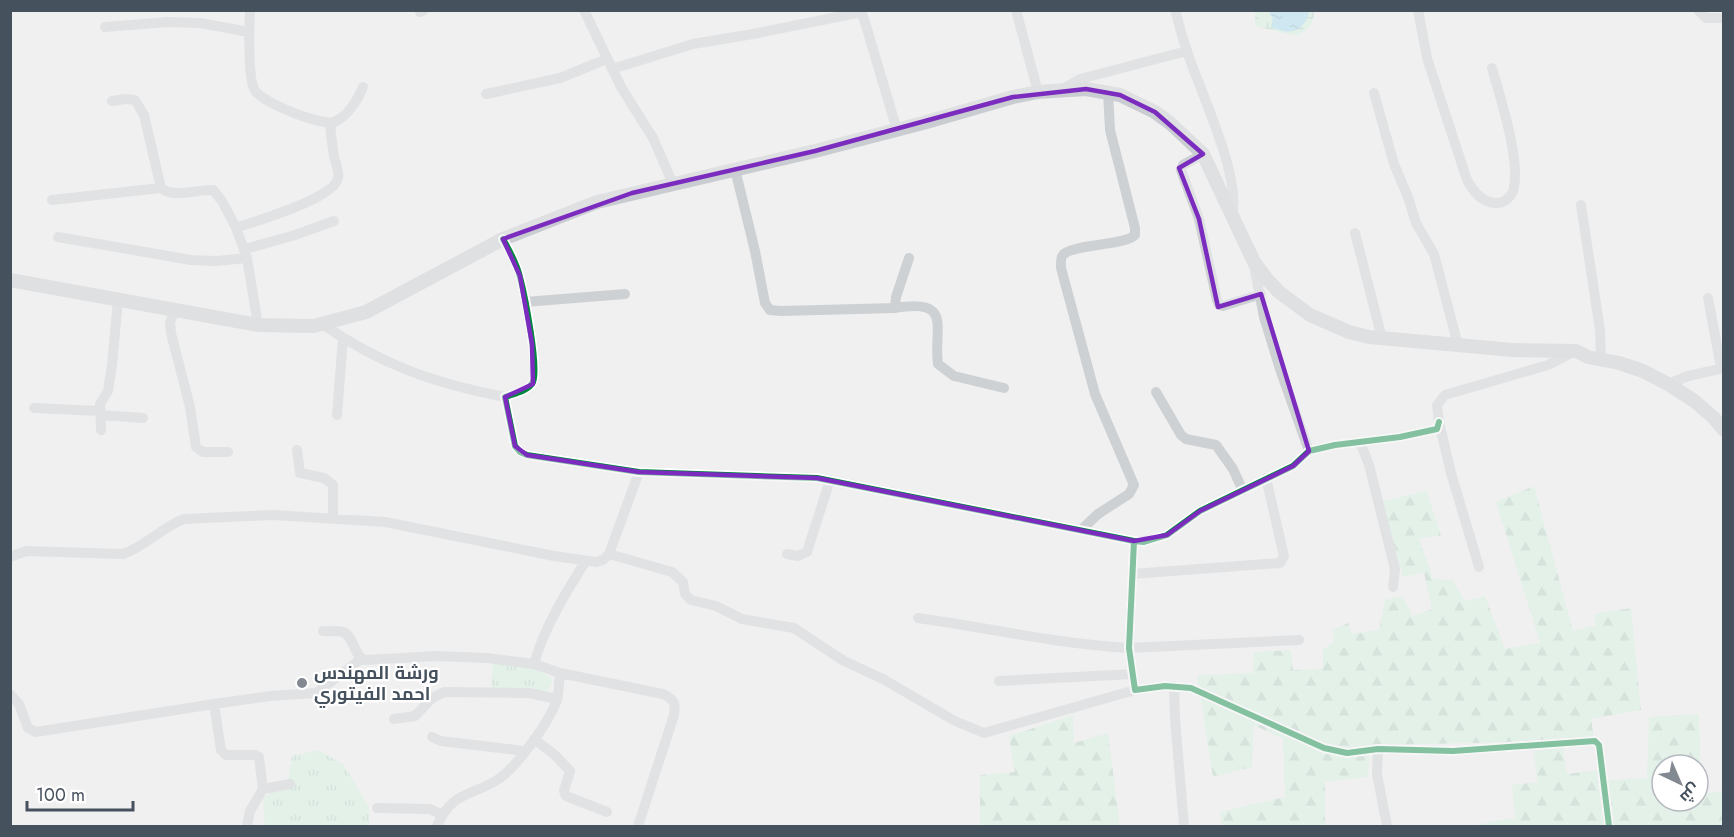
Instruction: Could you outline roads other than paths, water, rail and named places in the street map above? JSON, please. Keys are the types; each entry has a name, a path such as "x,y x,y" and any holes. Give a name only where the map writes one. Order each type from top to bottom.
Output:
{"main road":[{"path":"10,280 258,325 293,327 322,324 348,318 383,304 503,239 597,202 897,130 1038,92 1086,89 1120,95 1155,112 1203,154 1254,262 1279,292 1310,315 1349,332 1382,338 1513,350 1576,351 1588,357 1635,368 1668,384 1693,400 1724,430"}],"street":[{"path":"250,10 252,84 259,96 307,118 330,123 337,121 349,110 363,87"},
{"path":"584,10 609,64 639,118 653,138 673,184"},
{"path":"1016,10 1038,92"},
{"path":"1175,10 1227,164 1234,205 1232,214"},
{"path":"1418,10 1427,58 1467,180 1474,193 1486,201 1496,203 1506,200 1512,194 1515,185 1514,160 1492,68"},
{"path":"1698,10 1706,18 1724,18"},
{"path":"486,94 560,78 693,44 857,13 862,14 864,19 897,130"},
{"path":"105,27 166,22 200,23 249,32"},
{"path":"1061,90 1080,79 1187,51"},
{"path":"1081,530 1098,514 1129,494 1134,485 1095,394 1061,259 1067,252 1090,245 1124,242 1135,235 1119,160 1110,130 1108,92"},
{"path":"1374,93 1394,164 1416,223 1434,254 1458,345"},
{"path":"112,101 135,100 141,107 161,188"},
{"path":"236,228 299,206 319,196 338,181 339,175 334,159 330,123"},
{"path":"1203,154 1184,165 1180,170 1199,219 1219,305 1261,294"},
{"path":"735,169 767,308 781,311 923,306 936,317 939,324 938,364 948,374 1004,388"},
{"path":"52,200 161,188 169,193 213,190 236,228 246,254 258,325"},
{"path":"1581,205 1600,330 1601,359"},
{"path":"58,237 191,260 216,261 246,254 334,220"},
{"path":"1355,233 1382,338"},
{"path":"322,324 385,362 459,388 505,397 526,389 533,381 532,344 520,276 503,239"},
{"path":"895,308 896,297 909,258"},
{"path":"1254,262 1264,316 1309,451"},
{"path":"525,302 626,294"},
{"path":"1668,384 1688,376 1722,368 1708,298"},
{"path":"101,430 101,400 108,391 118,300"},
{"path":"175,311 170,322 171,333 190,407 196,447 202,453 228,452"},
{"path":"337,415 344,339"},
{"path":"1479,567 1451,473 1438,422 1437,405 1445,394 1548,365 1576,351"},
{"path":"1156,392 1181,435 1186,439 1216,445 1233,469 1243,491"},
{"path":"505,397 515,446 520,452 639,472 752,474 831,480 1134,541 1150,540 1167,535 1200,511 1293,466 1309,451 1437,429 1438,422"},
{"path":"34,408 143,418"},
{"path":"1360,442 1369,465 1395,569 1393,586"},
{"path":"297,450 300,473 324,478 333,485 333,518"},
{"path":"10,557 26,551 123,554 135,549 174,523 194,517 273,515 385,522 585,562 596,562 603,560 609,554 639,472"},
{"path":"1132,574 1280,563 1284,556 1266,478"},
{"path":"787,554 798,556 807,552 831,480"},
{"path":"1134,541 1130,648 1135,690"},
{"path":"609,554 666,568 683,582 685,594 691,600 716,606 742,619 794,628 844,661 883,679 956,721 984,733 1135,690 1174,686 1205,693 1324,748 1347,753 1378,749 1487,750 1594,741 1599,745 1609,826"},
{"path":"534,664 555,613 585,562"},
{"path":"918,618 1059,642 1130,648 1299,640"},
{"path":"323,632 347,634 361,659"},
{"path":"10,694 19,704 28,728 36,732 270,696 316,693 361,659 437,656 487,658 534,664 560,673 663,694 674,701 676,706 674,715 638,826"},
{"path":"437,826 442,815 453,802 499,778 512,767 549,718 557,699 560,673"},
{"path":"999,681 1133,674"},
{"path":"1174,686 1184,826"},
{"path":"394,719 415,716 436,694 444,692 529,693 557,699"},
{"path":"214,704 221,750 226,755 259,757 263,789 250,811 247,826"},
{"path":"432,738 524,751"},
{"path":"534,739 555,755 570,771 564,791 566,796 607,812"},
{"path":"1378,749 1377,774 1388,826"},
{"path":"263,789 290,784"},
{"path":"378,808 430,809 442,815"}],"water":[{"path":"1268,11 1310,11 1300,28 1285,31 1271,27 1273,18"}],"place":[{"name":"ورشة المهندس احمد الفيتوري","path":"302,683"}]}
